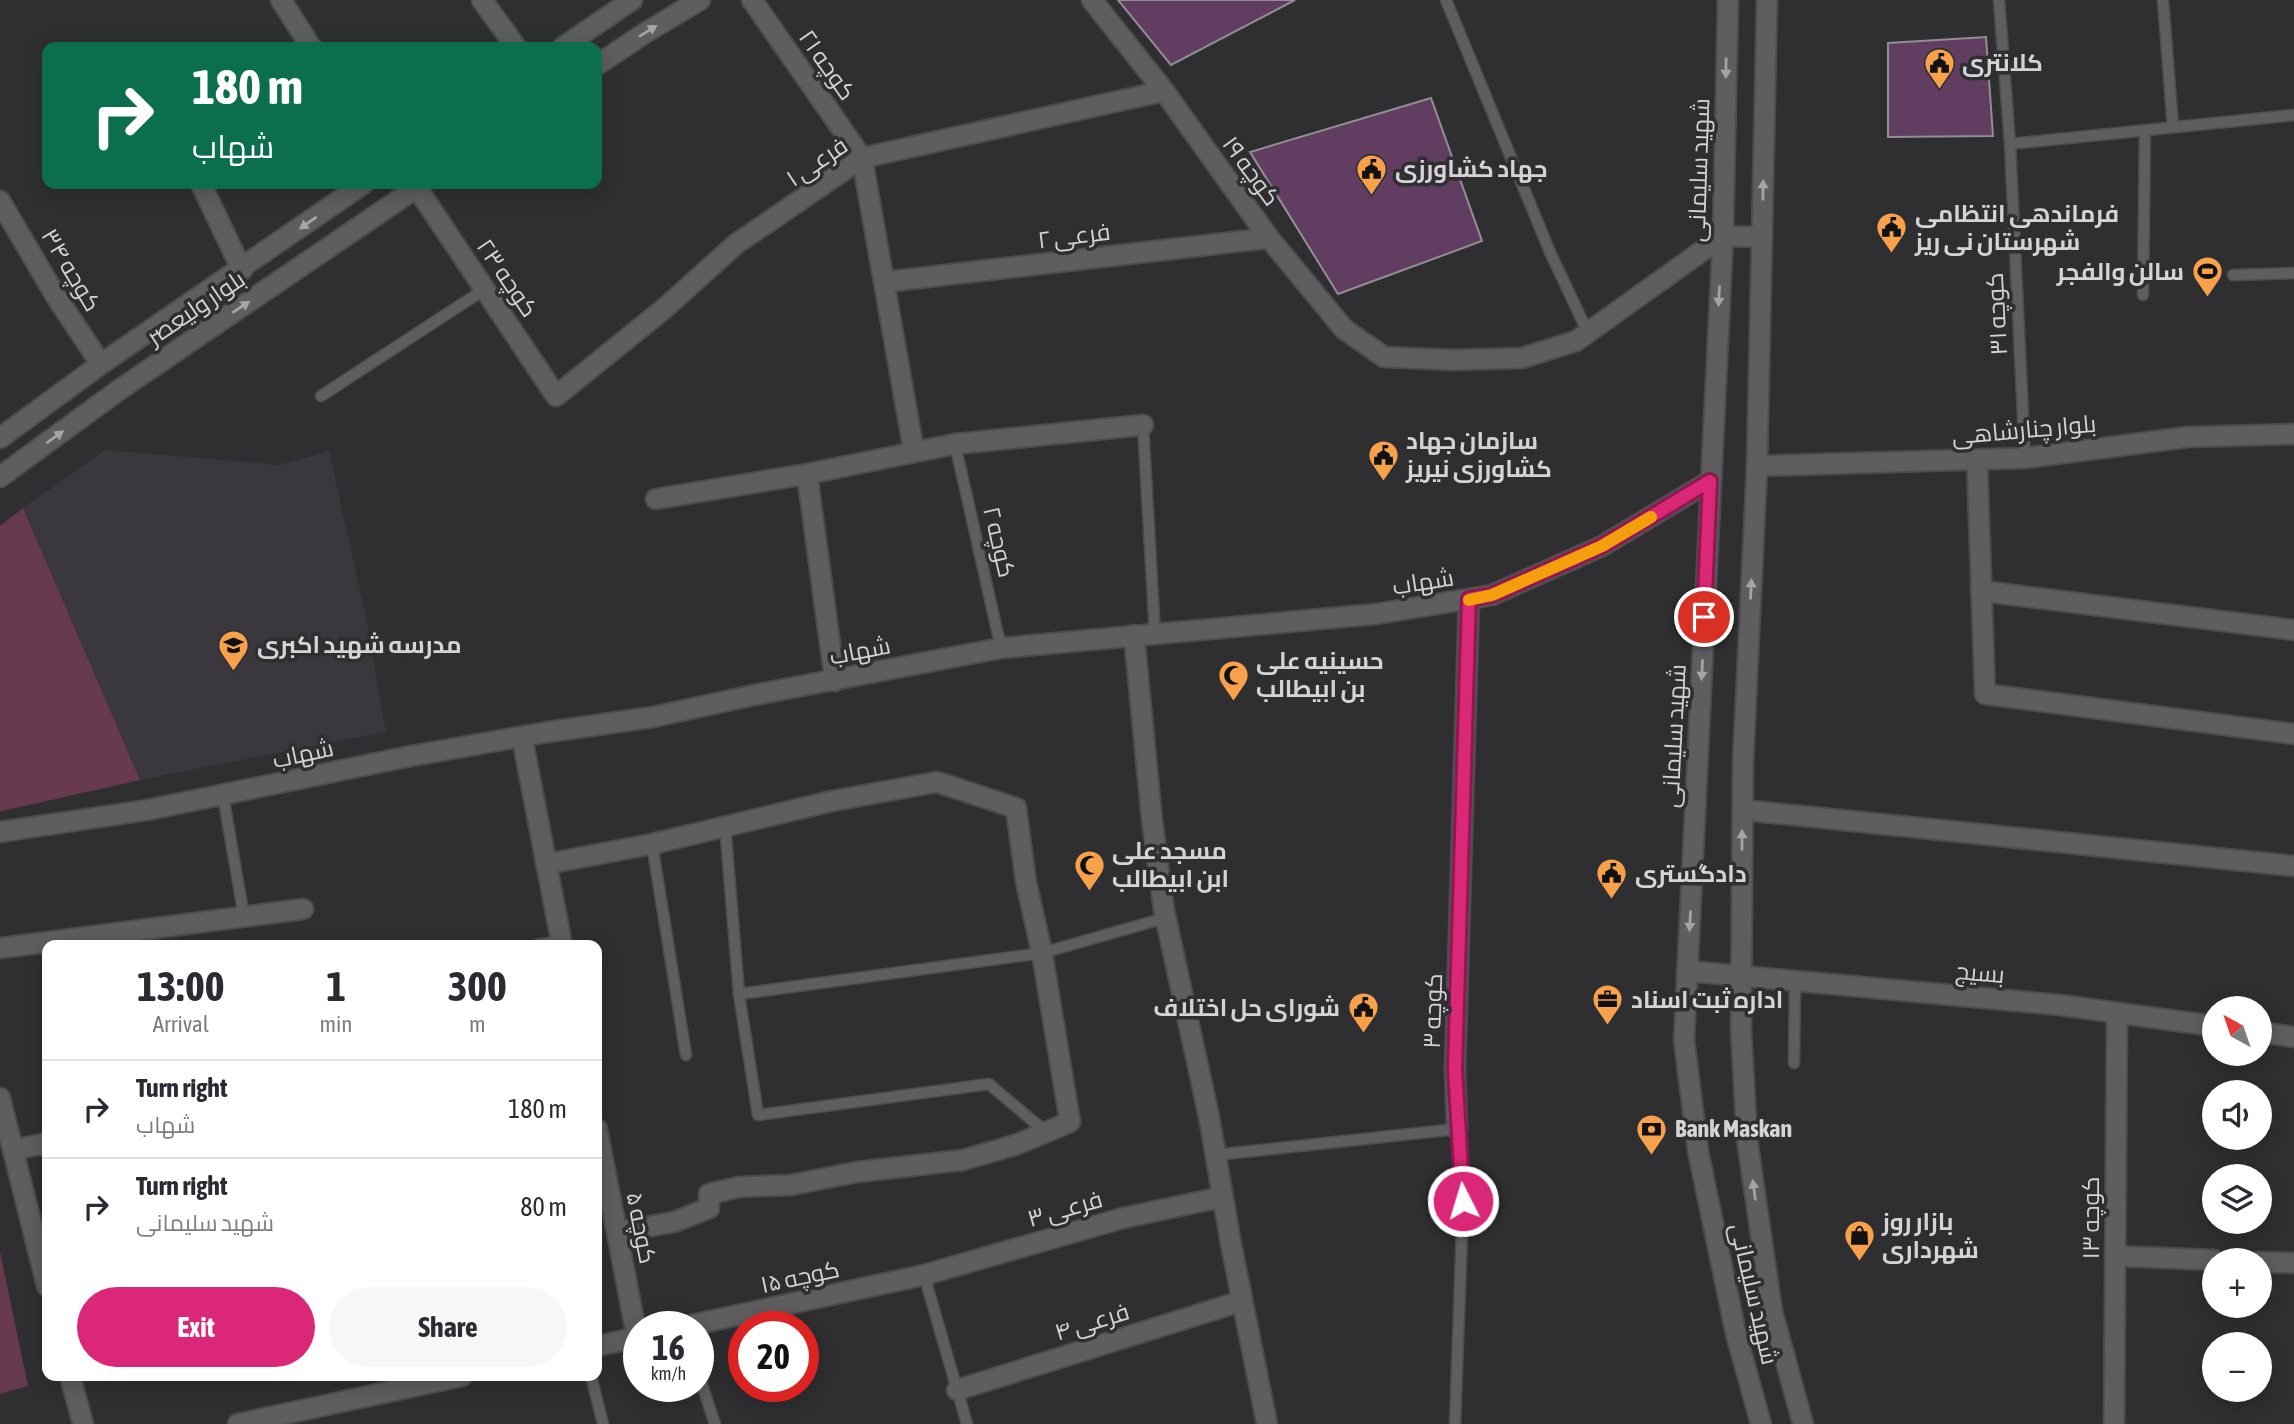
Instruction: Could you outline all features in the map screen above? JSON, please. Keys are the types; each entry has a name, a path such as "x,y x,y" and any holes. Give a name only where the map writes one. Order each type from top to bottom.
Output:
{"street":[{"path":"281,0 309,42"},
{"path":"482,0 512,42"},
{"path":"570,42 632,0"},
{"path":"602,62 700,0"},
{"name":"کوچه ۲۱","path":"752,0 862,158"},
{"name":"کوچه ۱۹","path":"1091,0 1164,91 1269,238 1344,329 1384,357 1454,360 1522,358 1576,341 1588,333"},
{"name":"شهید سلیمانی","path":"1728,0 1723,236 1684,1040 1698,1151 1736,1334 1761,1424"},
{"name":"شهید سلیمانی","path":"1767,0 1757,466 1742,810 1741,1030 1747,1139 1772,1311 1803,1424"},
{"name":"فرعی ۱","path":"556,396 664,309 736,244 862,158 1164,91"},
{"path":"862,158 914,452"},
{"path":"203,189 242,270"},
{"name":"بلوار ولیعصر","path":"0,438 356,189"},
{"name":"بلوار ولیعصر","path":"0,477 119,390 415,189"},
{"name":"کوچه ۲۳","path":"421,189 556,396"},
{"name":"کوچه ۳۴","path":"0,201 57,298 101,365"},
{"path":"1588,333 1723,236 1762,237"},
{"name":"فرعی ۲","path":"884,282 1269,238"},
{"path":"656,499 807,474 955,444 1143,425"},
{"name":"بلوار چنارشاهی","path":"1757,466 2025,458 2188,437 2294,434"},
{"path":"1977,460 1985,694 2294,734"},
{"path":"807,474 835,681"},
{"name":"شهاب","path":"0,832 147,810 399,758 653,718 759,694 1001,648 1377,614 1492,595 1602,546 1710,481"},
{"path":"1981,591 2294,630"},
{"name":"کوچه ۳","path":"1457,1129 1455,1069 1469,599"},
{"path":"1135,635 1152,820 1165,918 1216,1155 1267,1424"},
{"path":"522,737 560,940"},
{"path":"546,864 652,844 832,801 937,782 1016,808 1026,882 1042,953 1070,1122 1018,1144 963,1160 857,1172 791,1185 729,1189 709,1194 709,1208 674,1222 617,1232"},
{"path":"1742,810 2294,866"},
{"path":"63,940 303,909"},
{"path":"0,948 42,943"},
{"name":"بسیج","path":"1687,971 2060,1005 2202,1024"},
{"name":"کوچه ۱۳","path":"2114,1424 2117,1013"},
{"path":"2272,1034 2294,1037"},
{"path":"0,1098 42,1266"},
{"path":"13,1150 42,1144"},
{"name":"کوچه ۵","path":"602,1155 633,1311"},
{"name":"فرعی ۳","path":"924,1275 1123,1218 1222,1197"},
{"path":"2115,1256 2202,1260"},
{"path":"2272,1262 2294,1263"},
{"name":"کوچه ۱۵","path":"714,1320 924,1275"},
{"name":"فرعی ۴","path":"957,1390 1242,1301"},
{"path":"602,1345 623,1340"},
{"path":"71,1381 83,1424"},
{"path":"238,1424 439,1381"}],"lane":[{"path":"1446,0 1550,252 1588,333"},
{"name":"کوچه ۳۱","path":"2000,0 2010,144 2025,458"},
{"path":"2163,0 2173,127"},
{"path":"2010,144 2294,115"},
{"path":"2143,295 2145,130"},
{"path":"2233,275 2294,273"},
{"path":"321,396 485,289"},
{"path":"1143,425 1155,634"},
{"name":"کوچه ۲","path":"955,444 1001,648"},
{"path":"223,795 244,917"},
{"path":"726,825 739,994 758,1115 989,1084 1046,1132"},
{"path":"652,844 687,1055"},
{"path":"739,994 1042,953 1165,918"},
{"path":"1794,1063 1795,981"},
{"path":"1216,1155 1457,1129"},
{"name":"کوچه ۳","path":"1455,1424 1463,1201 1457,1129"},
{"path":"924,1275 967,1424"},
{"path":"592,1381 603,1424"},
{"path":"708,1402 715,1424"}],"shaded area":[{"name":"مدرسه شهید اکبری","path":"105,450 279,465 329,451 365,612 386,732 140,780 23,508"},
{"path":"23,508 140,780 0,811 0,526"},
{"path":"0,1252 28,1386 0,1394"}],"building":[{"path":"1118,0 1295,0 1171,65"},
{"name":"کلانتری","path":"1986,37 1993,136 1888,137 1888,43"},
{"name":"جهاد کشاورزی","path":"1431,98 1482,241 1338,294 1250,152"}],"slow traffic":[{"path":"1469,600 1492,595 1602,546 1651,517"}],"place":[{"name":"کلانتری","path":"1939,90"},
{"name":"جهاد کشاورزی","path":"1372,196"},
{"name":"فرماندهی انتظامی شهرستان نی ریز","path":"1892,255"},
{"name":"سالن والفجر","path":"2207,299"},
{"name":"سازمان جهاد کشاورزی نیریز","path":"1383,482"},
{"name":"مدرسه شهید اکبری","path":"234,672"},
{"name":"حسینیه علی بن ابیطالب","path":"1233,702"},
{"name":"مسجد علی ابن ابیطالب","path":"1089,892"},
{"name":"دادگستری","path":"1612,901"},
{"name":"اداره ثبت اسناد","path":"1608,1027"},
{"name":"شورای حل اختلاف","path":"1363,1035"},
{"name":"Bank Maskan","path":"1652,1156"},
{"name":"بازار روز شهرداری","path":"1859,1263"}],"route":[{"path":"1463,1201 1455,1069 1469,599 1492,595 1602,546 1710,481 1704,617"}]}
